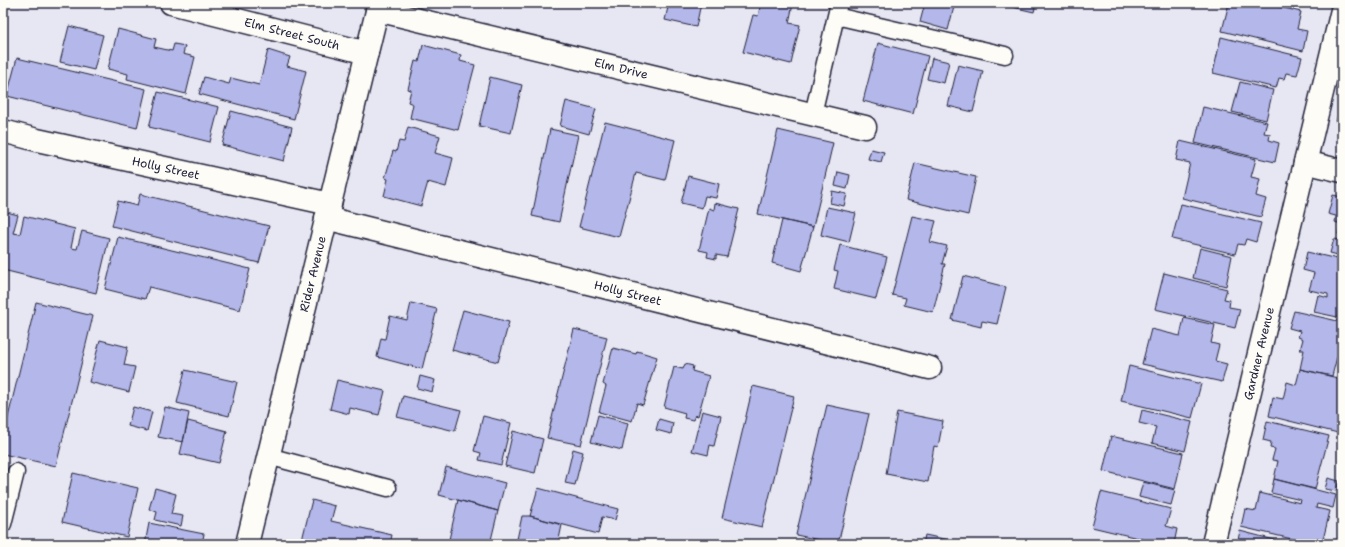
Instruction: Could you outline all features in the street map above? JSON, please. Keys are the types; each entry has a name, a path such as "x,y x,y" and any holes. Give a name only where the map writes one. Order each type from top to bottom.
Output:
{"street":[{"name":"Elm Street South","path":"171,3 367,53"},
{"name":"Rider Avenue","path":"247,544 378,6"},
{"name":"Elm Drive","path":"378,6 865,127"},
{"name":"Gardner Avenue","path":"1213,544 1342,10"},
{"name":"Holly Street","path":"3,131 328,211 930,368"},
{"path":"1305,162 1342,171"}],"lane":[{"path":"813,114 837,9 1005,54"},
{"path":"268,456 388,488"},
{"path":"3,524 16,472"}],"building":[{"path":"669,3 701,3 696,27 665,20"},
{"path":"761,3 793,4 789,23 800,25 791,64 743,52 753,15 758,16"},
{"path":"925,3 955,3 948,30 920,22"},
{"path":"995,3 1036,3 1034,12"},
{"path":"1229,3 1263,3 1301,12 1297,29 1307,31 1303,51 1222,31"},
{"path":"1275,3 1294,3 1293,7"},
{"path":"69,26 103,35 94,70 60,62"},
{"path":"118,29 156,39 154,47 172,51 174,44 185,46 183,54 195,57 186,94 127,79 128,74 108,69"},
{"path":"1221,37 1302,57 1297,75 1286,73 1284,79 1279,78 1276,88 1213,73"},
{"path":"878,43 928,56 913,114 863,101"},
{"path":"423,45 461,55 460,61 475,65 458,130 410,118 413,104 408,102 411,90 408,89 415,61 419,62"},
{"path":"268,50 290,57 287,66 306,71 294,119 199,94 204,77 229,84 231,78 259,85"},
{"path":"17,58 146,89 137,128 7,96"},
{"path":"932,58 949,62 944,83 927,79"},
{"path":"958,65 983,71 973,112 948,106"},
{"path":"490,77 522,85 511,133 479,126"},
{"path":"1240,82 1273,90 1266,120 1232,112"},
{"path":"158,92 219,107 210,142 149,127"},
{"path":"1342,97 1342,124 1336,122"},
{"path":"566,101 596,109 589,134 560,126"},
{"path":"1203,107 1267,122 1264,133 1270,134 1269,140 1279,143 1275,162 1195,143"},
{"path":"231,111 292,127 284,161 222,145"},
{"path":"605,122 675,140 665,180 636,173 619,237 579,227"},
{"path":"408,127 440,136 435,153 453,158 446,187 428,182 421,206 384,196 388,179 385,178 393,151 396,152 399,141 404,142"},
{"path":"550,129 578,135 559,222 532,216"},
{"path":"778,130 833,143 813,227 758,214"},
{"path":"1180,141 1256,159 1251,177 1260,179 1256,196 1266,199 1261,217 1182,198 1190,163 1176,160"},
{"path":"871,149 884,152 881,162 868,159"},
{"path":"915,163 976,177 968,215 906,200"},
{"path":"838,172 850,175 847,189 835,186"},
{"path":"688,176 719,184 716,198 705,196 702,208 681,203"},
{"path":"832,191 847,194 844,206 830,203"},
{"path":"140,194 269,226 259,263 112,226 118,201 137,206"},
{"path":"1333,195 1342,197 1342,235 1338,234 1341,224 1335,222 1336,216 1328,214"},
{"path":"715,203 739,209 727,257 716,255 716,259 707,257 708,252 699,250 709,208 714,210"},
{"path":"1181,204 1261,223 1256,242 1246,239 1244,245 1238,244 1235,254 1172,239"},
{"path":"827,207 856,213 849,242 821,235"},
{"path":"3,211 18,215 13,233 20,234 24,216 75,229 71,248 77,249 82,231 109,238 96,293 3,270"},
{"path":"912,216 936,221 930,242 947,246 942,264 945,264 933,312 904,305 906,298 892,295"},
{"path":"782,220 813,227 801,271 772,263"},
{"path":"118,237 250,269 240,310 149,287 145,299 105,289"},
{"path":"1342,237 1342,256 1330,253 1334,239 1341,240"},
{"path":"840,245 887,257 876,299 834,289 838,271 834,270"},
{"path":"1200,248 1232,256 1226,286 1193,278"},
{"path":"1307,252 1342,260 1342,318 1314,312 1318,295 1328,298 1328,294 1309,290 1314,273 1303,270"},
{"path":"1164,273 1227,289 1224,299 1230,300 1229,307 1240,309 1235,328 1155,309"},
{"path":"963,276 1006,287 997,324 982,321 981,327 952,320"},
{"path":"36,302 93,316 56,466 3,454 3,438"},
{"path":"411,303 437,309 422,369 377,357 381,338 385,339 390,316 407,320"},
{"path":"463,310 509,322 498,362 452,350"},
{"path":"1294,311 1342,322 1342,359 1337,357 1332,376 1300,369 1304,350 1300,350 1303,339 1298,337 1300,331 1289,328"},
{"path":"1184,318 1215,325 1211,343 1219,345 1215,361 1227,364 1222,382 1142,364 1151,329 1180,336"},
{"path":"574,329 607,337 581,445 547,438"},
{"path":"100,340 128,347 124,365 135,367 129,392 89,382"},
{"path":"613,348 636,354 637,351 657,357 643,405 637,403 632,421 599,412 606,386 603,384"},
{"path":"685,364 693,366 692,371 709,376 698,416 695,415 693,420 684,418 685,413 664,407 674,367 683,369"},
{"path":"1129,366 1201,384 1192,418 1121,401"},
{"path":"1300,369 1342,379 1342,434 1269,416 1273,397 1283,399 1287,382 1296,385"},
{"path":"185,370 237,382 229,416 177,403"},
{"path":"420,376 435,380 432,392 417,388"},
{"path":"337,380 385,391 379,415 350,408 349,414 330,409"},
{"path":"753,386 794,396 762,527 722,518"},
{"path":"403,396 461,410 455,431 397,417"},
{"path":"827,405 869,414 838,544 796,535"},
{"path":"133,407 152,412 147,431 128,426"},
{"path":"165,407 189,413 183,442 158,437"},
{"path":"1142,410 1192,422 1185,451 1152,443 1156,427 1139,423"},
{"path":"702,411 721,416 714,446 710,445 708,455 692,451"},
{"path":"897,412 943,421 938,447 934,446 928,482 886,474"},
{"path":"598,415 628,423 622,450 591,442"},
{"path":"483,416 511,423 501,465 479,460 481,453 474,451"},
{"path":"659,419 673,423 671,434 656,430"},
{"path":"188,421 227,431 219,463 180,454"},
{"path":"1267,421 1329,436 1315,489 1274,479 1278,461 1272,460 1275,449 1270,448 1271,442 1263,440"},
{"path":"513,431 543,439 535,473 505,466"},
{"path":"1111,436 1183,453 1175,489 1103,471"},
{"path":"573,449 583,452 575,485 565,483"},
{"path":"446,467 505,483 498,511 439,495"},
{"path":"73,473 138,488 127,537 62,522"},
{"path":"1328,478 1339,481 1336,491 1325,489"},
{"path":"1274,479 1336,495 1333,508 1317,504 1316,508 1330,511 1322,544 1313,544 1241,527 1245,509 1256,511 1260,493 1300,503 1301,500 1271,493"},
{"path":"1143,482 1175,490 1171,505 1139,497"},
{"path":"155,488 176,494 171,514 183,516 181,526 155,520 157,512 149,509"},
{"path":"538,488 618,509 615,520 602,517 598,534 530,516"},
{"path":"1101,492 1171,509 1166,526 1177,529 1174,544 1163,544 1092,527"},
{"path":"312,500 335,506 331,521 392,535 390,544 301,544"},
{"path":"458,500 498,511 490,544 448,544"},
{"path":"522,516 530,516 562,525 558,544 516,544"},
{"path":"149,523 204,534 202,544 145,544"},
{"path":"1240,531 1290,544 1237,544"},
{"path":"925,535 963,543 963,544 923,544"},
{"path":"1129,538 1155,544 1128,544"}]}
